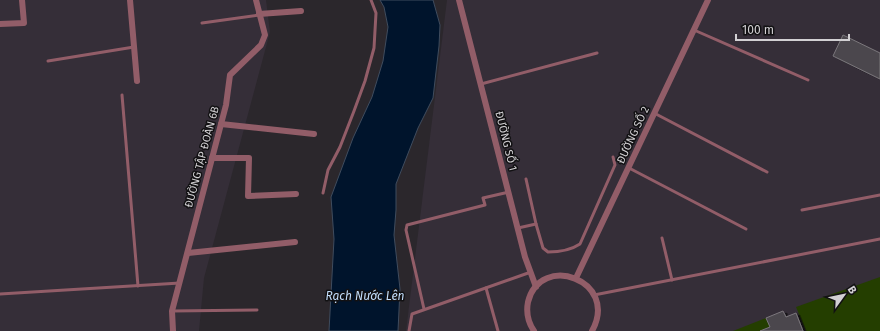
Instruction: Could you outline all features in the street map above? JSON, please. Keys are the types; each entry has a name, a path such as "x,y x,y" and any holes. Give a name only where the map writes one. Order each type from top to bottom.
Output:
{"street":[{"path":"0,24 24,23 22,0"},
{"path":"130,0 137,81"},
{"name":"ĐƯỜNG TẬP ĐOÀN 6B","path":"173,331 172,311 226,105 230,75 261,45 264,35 256,0"},
{"name":"ĐƯỜNG SỐ 1","path":"459,0 525,256 536,287"},
{"name":"ĐƯỜNG SỐ 2","path":"576,278 708,0"},
{"path":"259,14 300,11"},
{"path":"221,124 314,134"},
{"path":"212,158 249,158 248,196 296,194"},
{"path":"188,253 295,242"},
{"path":"534,331 529,322 527,307 532,293 536,287 549,278 564,275 576,278 585,283 594,295 597,302 597,318 592,331"}],"lane":[{"path":"323,193 328,170 340,147 354,111 365,81 374,48 376,13 371,0"},
{"path":"202,23 259,14"},
{"path":"694,30 808,80"},
{"path":"48,60 134,47"},
{"path":"481,84 597,53"},
{"path":"122,95 138,286"},
{"path":"654,113 767,172"},
{"path":"526,179 543,248 548,252 556,252 575,247 580,244 615,165 613,157"},
{"path":"629,168 746,229"},
{"path":"424,309 406,225 485,205 483,198 509,192"},
{"path":"802,210 880,195"},
{"path":"518,228 536,224"},
{"path":"662,238 672,280"},
{"path":"594,295 880,239"},
{"path":"409,331 412,314 531,272"},
{"path":"0,294 180,283"},
{"path":"486,288 498,331"},
{"path":"172,311 257,310"}],"shaded area":[{"path":"0,0 266,0 270,32 204,278 199,331 0,331"},
{"path":"447,0 880,0 880,281 751,331 406,331"}],"green space":[{"path":"880,277 880,331 806,331 796,307"},
{"path":"766,318 770,327 760,331 733,331"}],"water":[{"name":"Rạch Nước Lên","path":"380,0 433,0 440,25 433,98 418,128 396,184 394,235 400,289 398,331 329,331 334,239 331,197 353,138 372,97 383,61 388,27 384,7"}],"building":[{"path":"843,35 880,53 880,79 833,56"},
{"path":"783,311 786,317 796,313 803,331 760,331 770,327 766,318"}]}
